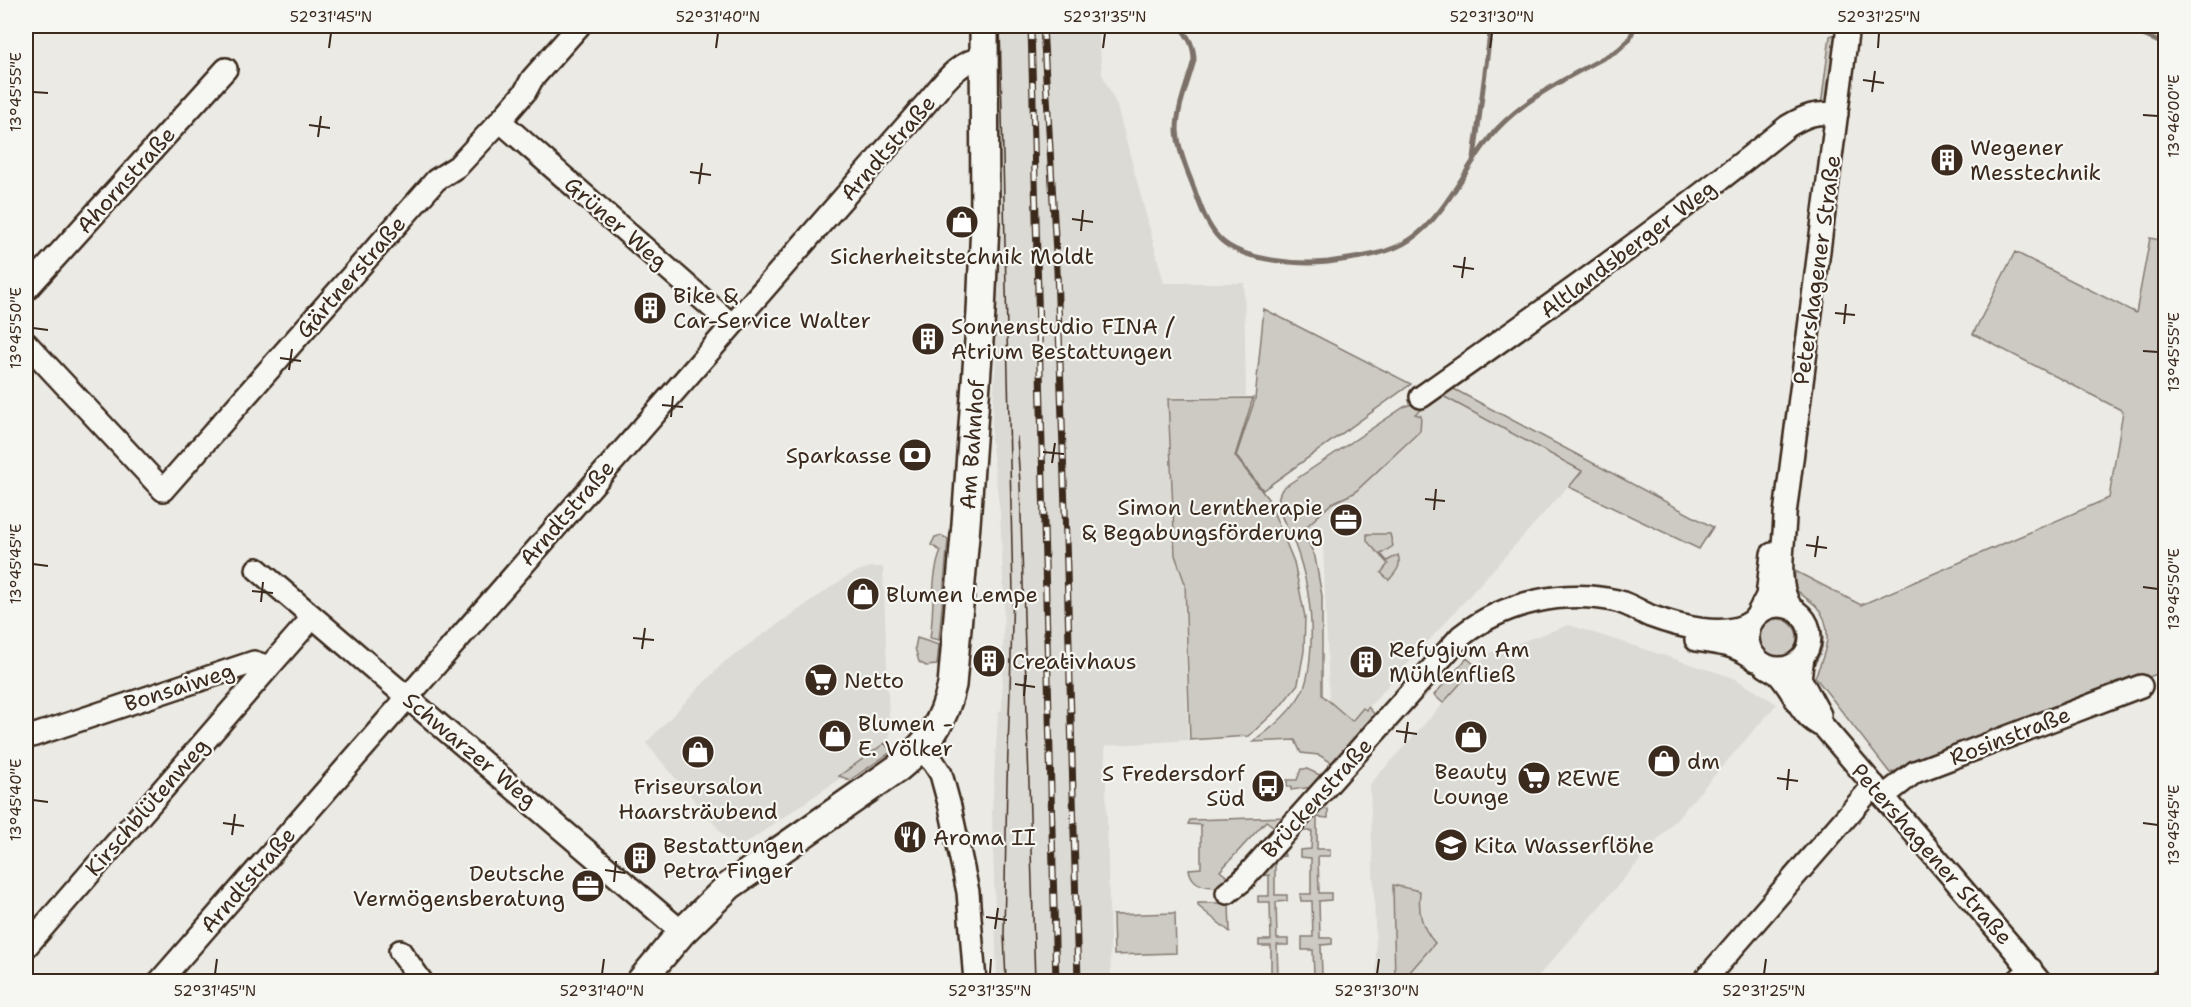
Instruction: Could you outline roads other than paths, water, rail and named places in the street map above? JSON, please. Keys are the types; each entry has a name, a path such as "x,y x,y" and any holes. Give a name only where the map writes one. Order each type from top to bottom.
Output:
{"main road":[{"name":"Am Bahnhof","path":"640,981 682,932 729,886 898,768 921,748 939,725 947,707 952,686 979,355 985,223 984,26"}],"street":[{"name":"Gärtnerstraße","path":"26,343 163,490 436,180 458,166 500,121 525,92 532,79 579,26"},
{"name":"Petershagener Straße","path":"1848,26 1785,514 1783,587 1787,601 1792,609 1801,615 1810,631 1810,640 1803,657 1800,678 1824,727 1879,791 2029,977"},
{"name":"Arndtstraße","path":"159,981 959,67 974,59 984,58"},
{"name":"Ahornstraße","path":"26,290 226,69"},
{"name":"Altlandsberger Weg","path":"1421,397 1549,308 1699,198 1788,126 1817,113 1838,114"},
{"name":"Grüner Weg","path":"500,121 732,325"},
{"name":"Petershagener Straße","path":"1785,514 1777,528 1773,545 1767,596 1755,617 1747,639 1750,650 1761,663 1777,674 1801,709 1814,723 1824,727"},
{"name":"Schwarzer Weg","path":"257,569 682,932"},
{"name":"Brückenstraße","path":"1227,893 1242,881 1461,636 1481,621 1534,602 1581,596 1620,602 1679,626 1719,630 1737,629 1755,617"},
{"path":"1755,617 1775,606 1792,609"},
{"name":"Brückenstraße","path":"1651,616 1696,640 1735,647 1761,663"},
{"path":"269,667 313,617"},
{"path":"1761,663 1777,669 1788,668 1803,657"},
{"name":"Bonsaiweg","path":"26,738 254,662 269,667"},
{"name":"Kirschblütenweg","path":"26,947 269,667"},
{"name":"Rosinstraße","path":"1703,981 1879,791 1915,772 2141,686"},
{"path":"921,748 941,774 950,807 968,892 975,981"},
{"path":"400,951 422,981"},
{"path":"2160,981 2166,978"}],"waterway":[{"path":"1180,26 1192,46 1194,60 1179,113 1178,137 1184,164 1210,226 1220,239 1230,246 1256,257 1287,262 1316,263 1371,255 1392,249 1411,239 1436,216 1486,142 1510,116 1554,85 1618,50 1629,40 1635,26"},
{"path":"1474,158 1491,26"},
{"path":"2123,26 2166,45"}],"tram line":[{"path":"1000,26 1013,593 1004,934 1006,982"},
{"path":"1017,437 1035,982"}],"railway":[{"path":"1031,26 1056,982"},
{"path":"1043,26 1057,271 1078,982"}],"place":[{"name":"Wegener Messtechnik","path":"1947,160"},
{"name":"Sicherheitstechnik Moldt","path":"962,222"},
{"name":"Bike & Car-Service Walter","path":"650,308"},
{"name":"Sonnenstudio FINA / Atrium Bestattungen","path":"928,339"},
{"name":"Sparkasse","path":"915,455"},
{"name":"Simon Lerntherapie & Begabungsförderung","path":"1346,520"},
{"name":"Blumen Lempe","path":"863,594"},
{"name":"Creativhaus","path":"989,661"},
{"name":"Refugium Am Mühlenfließ","path":"1366,662"},
{"name":"Netto","path":"821,680"},
{"name":"Blumen - E. Völker","path":"835,736"},
{"name":"Beauty Lounge","path":"1471,737"},
{"name":"Friseursalon Haarsträubend","path":"698,752"},
{"name":"dm","path":"1664,761"},
{"name":"REWE","path":"1534,778"},
{"name":"S Fredersdorf Süd","path":"1268,786"},
{"name":"Aroma II","path":"910,837"},
{"name":"Kita Wasserflöhe","path":"1451,845"},
{"name":"Bestattungen Petra Finger","path":"640,858"},
{"name":"Deutsche Vermögensberatung","path":"588,886"}]}
